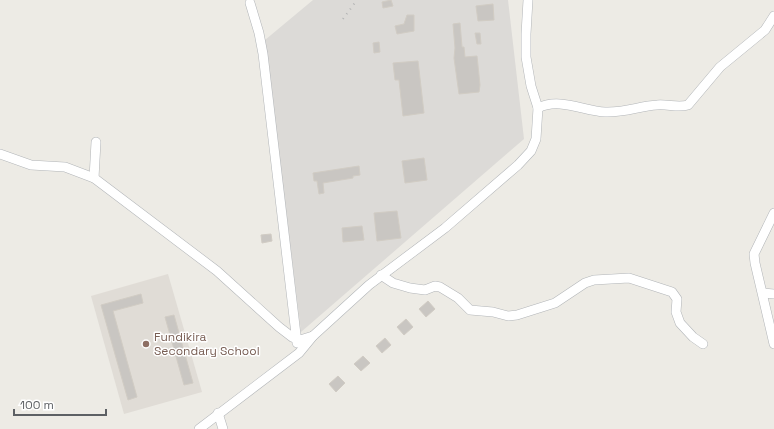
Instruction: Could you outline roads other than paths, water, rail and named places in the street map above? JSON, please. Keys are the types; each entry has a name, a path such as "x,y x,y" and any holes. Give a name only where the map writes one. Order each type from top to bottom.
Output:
{"street":[{"path":"200,429 218,413 276,372 299,353 313,336 381,275 445,228 518,165 531,151 536,139 538,108 531,86 526,57 528,0"},
{"path":"250,2 259,33 263,54 289,268 295,338 299,353"},
{"path":"538,108 543,105 564,105 604,112 636,110 660,105 683,107 692,103 720,67 765,30 774,16"},
{"path":"94,178 96,142"},
{"path":"0,154 31,164 65,167 94,178 217,271 260,308 279,328 300,340 313,336"},
{"path":"774,213 770,230 754,254 774,344"},
{"path":"381,275 393,283 410,288 425,290 435,286 440,287 458,298 470,310 493,312 508,316 555,303 585,283 594,280 629,278 672,292 677,299 676,312 680,323 692,337 703,344"},
{"path":"763,292 774,294"},
{"path":"218,413 223,429"}],"railway":[{"path":"343,19 357,0"}],"place":[{"name":"Fundikira Secondary School","path":"146,344"}]}
